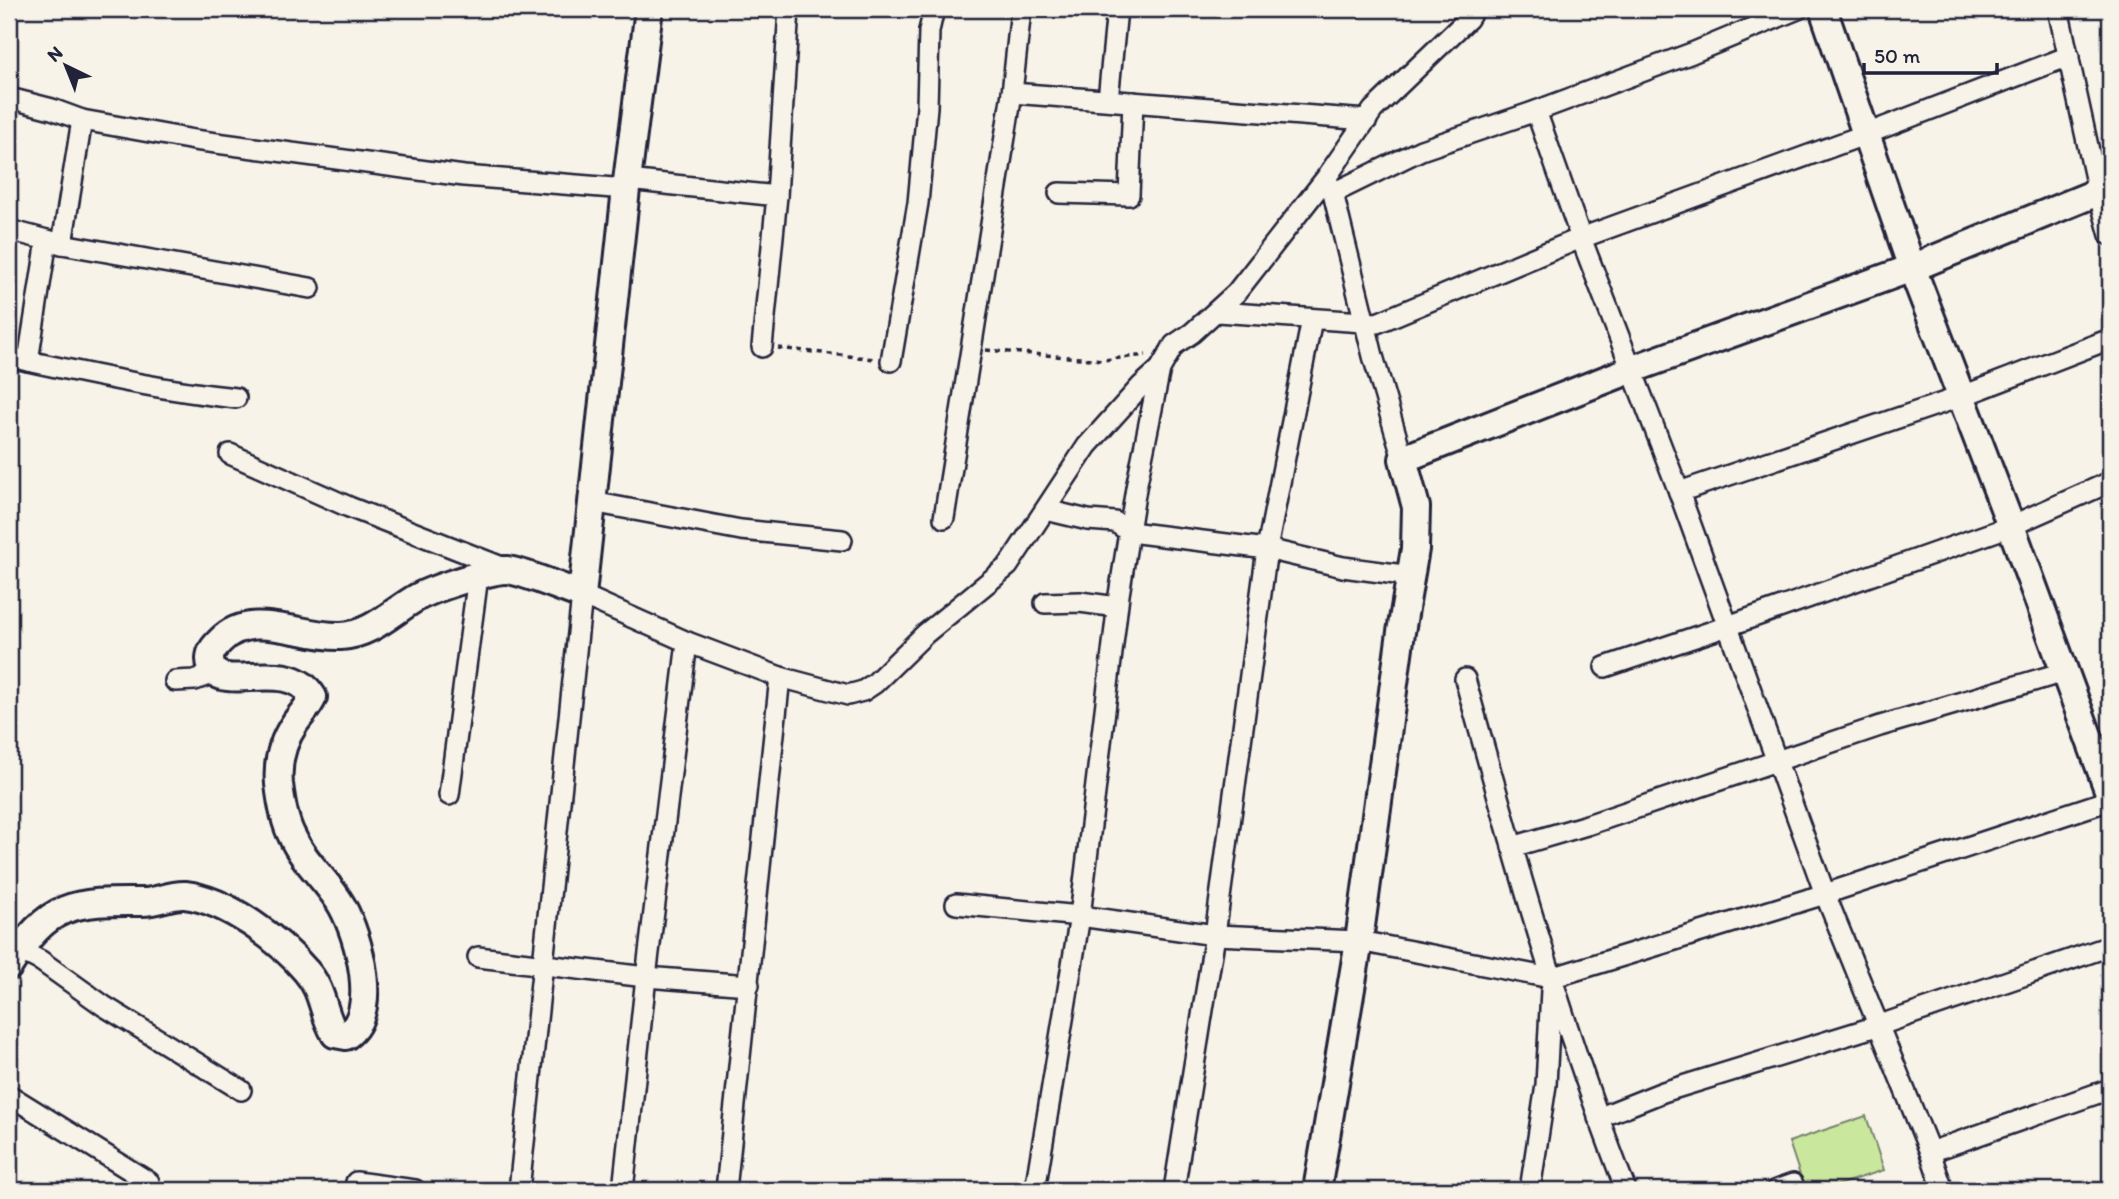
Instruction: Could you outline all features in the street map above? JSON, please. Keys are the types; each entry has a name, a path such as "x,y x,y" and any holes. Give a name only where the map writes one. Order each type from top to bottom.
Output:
{"street":[{"path":"519,1190 592,502 649,9"},
{"path":"762,346 789,9"},
{"path":"891,361 918,203 929,31 933,9"},
{"path":"944,518 1013,93 1021,9"},
{"path":"1108,100 1117,9"},
{"path":"230,454 349,507 508,570 582,595 687,642 780,677 848,695 863,691 875,683 925,634 1003,571 1087,446 1160,369 1174,345 1217,312 1236,293 1329,186 1373,110 1468,19 1474,9"},
{"path":"1329,186 1421,150 1692,53 1798,9"},
{"path":"956,904 1080,916 1215,935 1359,941 1551,978 1825,894 2110,797 2011,526 1912,268 1864,135 1823,9"},
{"path":"2058,9 2104,188 2110,235"},
{"path":"1217,312 1377,323 1581,238 1864,135 2069,56"},
{"path":"1013,93 1367,120"},
{"path":"9,98 82,120 194,140 464,176 776,196"},
{"path":"1059,193 1129,194 1133,102"},
{"path":"1536,111 1581,238 1679,492 1825,894 1943,1190"},
{"path":"82,120 54,242 18,359 113,381 191,394 236,398"},
{"path":"1317,1190 1359,941 1415,549 1416,507 1364,324 1329,186"},
{"path":"1403,459 1633,369 1912,268 2104,188"},
{"path":"9,230 54,242 310,288"},
{"path":"1174,1190 1215,935 1267,549 1312,319"},
{"path":"1679,492 1960,397 2110,339"},
{"path":"1035,1190 1080,916 1117,607 1136,488 1160,369"},
{"path":"1605,667 2011,526 2110,482"},
{"path":"592,502 741,530 842,540"},
{"path":"1046,510 1088,520 1115,522 1130,532 1267,549 1343,568 1411,576"},
{"path":"241,1090 104,1006 41,961 12,954 50,916 75,905 148,902 183,895 193,897 225,908 271,938 315,981 335,1034 346,1036 355,1030 365,1003 364,980 348,918 292,836 279,783 281,752 286,737 313,696 303,685 283,676 228,679 218,676 210,660 212,650 226,634 247,625 343,636 364,631 418,596 478,576 508,570"},
{"path":"449,795 478,576"},
{"path":"1045,603 1080,602 1117,607"},
{"path":"623,1190 687,642"},
{"path":"1512,847 1587,825 1880,726 2064,672"},
{"path":"175,681 195,680 216,673"},
{"path":"726,1190 780,677"},
{"path":"1465,680 1551,978 1598,1118 1626,1190"},
{"path":"1598,1118 1663,1093 1877,1026 2110,946"},
{"path":"478,957 646,977 749,985"},
{"path":"1530,1190 1546,1084 1551,978"},
{"path":"1930,1152 2110,1089"},
{"path":"9,1095 149,1182 147,1190"},
{"path":"356,1182 415,1190"}],"path":[{"path":"972,348 1103,359 1152,355 1174,345"},
{"path":"762,346 891,361"}],"green space":[{"path":"1866,1116 1884,1170 1822,1190 1805,1190 1789,1142"}]}
